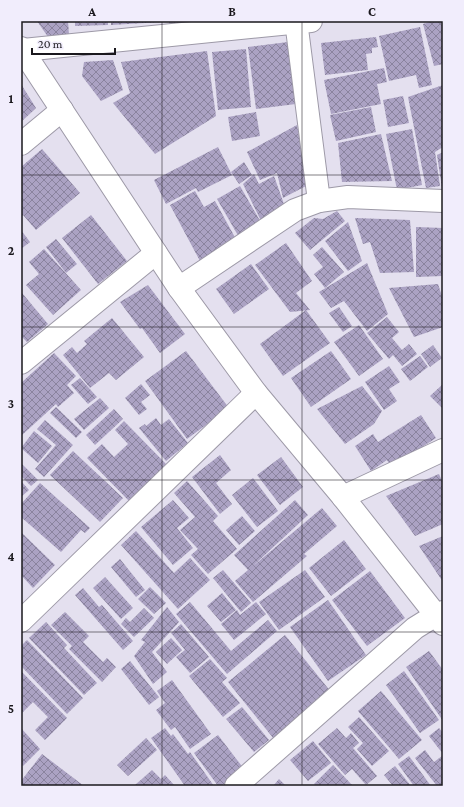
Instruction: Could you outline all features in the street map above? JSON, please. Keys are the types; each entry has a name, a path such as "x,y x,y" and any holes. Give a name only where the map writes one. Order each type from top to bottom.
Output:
{"street":[{"path":"236,786 415,628 441,617 256,393 179,288 22,49 301,22 319,201"},
{"path":"21,144 62,110"},
{"path":"179,288 295,210 319,201 348,196 443,201"},
{"path":"21,363 156,253"},
{"path":"21,621 256,393"},
{"path":"343,497 443,450"}],"building":[{"path":"37,21 68,21 69,35 48,37"},
{"path":"75,21 108,21 108,25 75,26"},
{"path":"111,21 162,21 162,22 111,25"},
{"path":"169,21 195,21 196,25 170,27"},
{"path":"433,21 441,21 443,31 443,64 434,66 423,24"},
{"path":"420,27 432,85 419,88 416,75 389,81 379,36"},
{"path":"376,37 378,47 372,48 372,53 366,54 368,70 325,75 321,43"},
{"path":"288,42 296,104 256,109 248,47"},
{"path":"246,49 251,107 218,110 212,52"},
{"path":"207,51 216,116 155,154 113,103 130,93 121,62"},
{"path":"113,60 123,90 101,101 82,76 84,62"},
{"path":"384,68 387,82 377,84 381,104 331,114 324,80"},
{"path":"21,84 36,108 21,122"},
{"path":"443,85 443,147 435,152 440,186 426,188 408,97"},
{"path":"403,96 409,123 388,127 383,100"},
{"path":"371,107 376,132 336,141 330,115"},
{"path":"256,112 260,136 232,141 228,117"},
{"path":"297,125 308,185 283,198 277,173 260,180 247,152"},
{"path":"412,129 422,185 397,190 386,134"},
{"path":"381,134 392,181 342,182 338,143"},
{"path":"218,147 232,175 198,192 196,188 166,204 154,180"},
{"path":"42,149 80,193 36,230 23,215 21,217 21,167"},
{"path":"443,152 443,188 442,188 437,155"},
{"path":"244,162 252,175 239,184 231,172"},
{"path":"254,174 259,184 274,176 285,207 262,223 243,184"},
{"path":"240,186 263,226 240,239 217,199"},
{"path":"195,191 204,207 215,201 237,241 200,261 170,205"},
{"path":"337,211 345,221 310,250 295,233 314,218 323,219"},
{"path":"91,215 127,261 98,284 62,238"},
{"path":"355,218 410,220 414,272 380,273 370,242 363,244"},
{"path":"348,222 362,261 348,271 325,241"},
{"path":"416,227 443,228 443,276 416,277"},
{"path":"21,230 30,242 21,249"},
{"path":"56,239 77,264 66,273 46,247"},
{"path":"286,243 312,281 296,293 310,310 290,312 255,265"},
{"path":"322,247 344,272 325,288 314,274 323,267 313,255"},
{"path":"44,249 81,290 53,315 26,285 39,274 29,262"},
{"path":"367,263 388,314 367,331 344,301 331,308 319,292"},
{"path":"251,264 269,289 234,314 216,289"},
{"path":"438,284 443,299 443,327 414,337 389,288"},
{"path":"148,285 185,334 160,353 142,328 140,329 120,302"},
{"path":"22,293 48,324 27,342 21,336"},
{"path":"339,307 352,326 343,332 329,313"},
{"path":"306,310 330,343 283,376 260,344"},
{"path":"387,317 399,332 392,338 402,350 409,344 417,354 402,366 393,355 389,359 367,333"},
{"path":"112,318 144,357 116,380 109,373 90,388 63,355 72,347 77,353 87,344 84,341"},
{"path":"359,325 383,359 359,376 334,342"},
{"path":"433,345 442,358 430,367 421,354"},
{"path":"186,351 229,408 187,439 145,381"},
{"path":"331,351 351,379 311,407 291,378"},
{"path":"54,353 76,376 67,385 74,393 58,407 56,404 21,436 21,383"},
{"path":"420,356 428,367 410,381 401,369"},
{"path":"389,366 400,382 389,389 397,401 384,410 365,382"},
{"path":"80,378 97,397 88,404 71,385"},
{"path":"141,384 150,395 141,402 147,409 139,415 125,398"},
{"path":"443,384 443,409 430,396"},
{"path":"362,386 382,411 374,424 345,444 317,409"},
{"path":"100,398 109,408 84,430 74,419"},
{"path":"56,407 82,432 76,438 50,413"},
{"path":"114,409 123,419 95,445 86,435"},
{"path":"421,415 436,438 391,467 387,460 371,471 355,446 373,434 378,442"},
{"path":"156,418 161,425 169,419 188,443 166,461 139,428 145,424 146,426"},
{"path":"45,420 73,445 44,477 35,469 56,445 37,429"},
{"path":"124,421 166,464 129,501 87,458 102,444 114,457 128,444 115,430"},
{"path":"34,431 52,446 38,463 21,448"},
{"path":"73,451 123,498 100,522 50,475"},
{"path":"220,455 231,470 216,483 232,504 220,514 192,477"},
{"path":"281,457 303,487 280,505 257,475"},
{"path":"21,463 38,480 31,486 21,476"},
{"path":"439,474 443,483 443,524 415,536 386,496"},
{"path":"253,478 278,511 257,527 232,495"},
{"path":"21,481 29,490 21,497"},
{"path":"187,481 218,516 213,521 237,549 208,574 191,555 198,549 180,530 195,517 174,493"},
{"path":"40,483 90,528 85,533 81,530 61,552 21,517 21,504"},
{"path":"173,500 189,518 177,528 193,548 173,565 141,527"},
{"path":"295,500 308,515 253,566 322,508 337,526 304,554 307,556 253,602 235,581 248,570 234,555"},
{"path":"242,516 255,531 239,545 226,530"},
{"path":"136,531 174,573 190,558 210,580 178,609 121,545"},
{"path":"21,532 55,565 33,588 21,575"},
{"path":"443,536 443,582 419,546"},
{"path":"344,540 366,569 331,596 309,568"},
{"path":"120,559 145,590 136,597 111,567"},
{"path":"223,570 251,603 241,612 213,578"},
{"path":"305,570 325,597 279,630 259,602"},
{"path":"370,571 405,618 367,646 332,600"},
{"path":"105,577 133,608 121,619 93,588"},
{"path":"150,587 166,603 154,614 138,599"},
{"path":"83,588 99,607 102,605 133,641 123,650 75,595"},
{"path":"222,593 236,610 221,622 207,606"},
{"path":"328,600 366,655 328,681 290,627"},
{"path":"190,602 231,651 268,620 277,631 227,674 176,614"},
{"path":"256,602 266,614 234,640 221,624 237,610 240,615"},
{"path":"167,607 179,622 152,652 167,672 153,684 134,656 145,642 141,640"},
{"path":"144,608 154,618 134,637 121,624 126,618 130,622"},
{"path":"65,612 89,636 83,642 103,662 107,658 116,667 102,682 69,649 72,646 51,625"},
{"path":"46,622 67,645 64,648 97,683 84,695 29,638"},
{"path":"181,624 209,657 190,673 176,657 185,650 171,633"},
{"path":"285,635 331,692 274,739 228,682"},
{"path":"171,638 182,650 167,664 156,652"},
{"path":"27,640 83,698 67,714 21,666 21,646"},
{"path":"429,651 443,670 443,721 406,667"},
{"path":"210,659 227,678 222,682 240,703 223,717 189,676"},
{"path":"130,661 159,697 149,705 121,669"},
{"path":"21,671 67,718 45,740 35,730 48,717 33,702 21,714"},
{"path":"404,671 439,720 420,733 386,685"},
{"path":"172,680 211,734 190,749 175,727 171,730 156,710 165,703 157,691"},
{"path":"381,691 422,740 399,759 358,711"},
{"path":"242,707 269,740 254,752 226,719"},
{"path":"359,717 389,751 372,766 357,749 363,743 348,727"},
{"path":"21,728 40,749 23,766 21,764"},
{"path":"165,728 171,736 173,734 188,754 190,752 214,786 185,786 151,738"},
{"path":"337,728 346,738 351,733 359,743 353,748 377,776 366,785 352,769 345,775 318,744"},
{"path":"439,728 443,733 443,754 429,736"},
{"path":"218,735 244,769 221,786 218,786 194,753"},
{"path":"146,738 157,750 128,776 117,765"},
{"path":"313,741 331,763 308,781 290,760"},
{"path":"425,750 434,762 442,756 443,758 443,786 437,786 415,758"},
{"path":"42,754 84,786 21,786 21,781"},
{"path":"409,756 431,786 414,786 398,764"},
{"path":"333,765 353,786 316,786 314,784"},
{"path":"395,766 411,786 393,786 384,775"},
{"path":"152,770 161,779 165,775 175,786 134,786"},
{"path":"279,779 286,786 273,786"}]}
